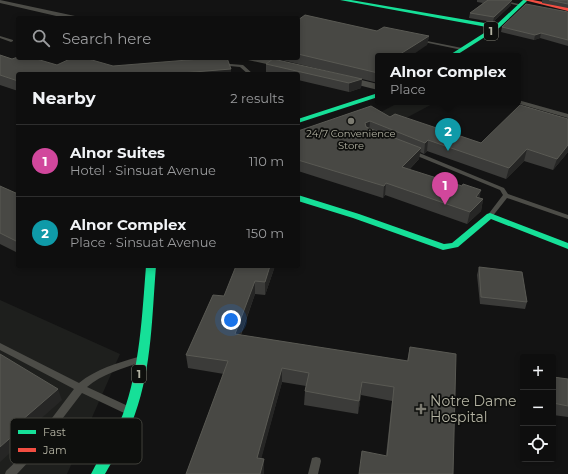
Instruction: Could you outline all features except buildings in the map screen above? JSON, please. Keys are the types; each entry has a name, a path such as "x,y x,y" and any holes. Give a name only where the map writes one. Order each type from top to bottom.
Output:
{"street":[{"path":"343,0 497,27"},
{"path":"0,1 66,16"},
{"path":"524,2 568,9"},
{"path":"524,2 568,13"},
{"name":"1","path":"456,53 497,27 524,2"},
{"path":"260,60 291,67"},
{"path":"334,77 375,86"},
{"path":"300,120 375,96"},
{"path":"300,199 356,216 443,247 455,245 490,216 568,246"},
{"name":"1","path":"126,418 135,394 141,359 151,268"},
{"name":"1","path":"98,474 103,464"}],"lane":[{"path":"495,0 524,2"},
{"path":"0,38 11,41"},
{"path":"411,39 462,49"},
{"path":"212,64 237,65 249,72"},
{"path":"521,103 568,116"},
{"path":"404,149 502,188 506,195 568,217"},
{"path":"490,216 506,195"},
{"path":"0,346 80,388 130,411"},
{"path":"57,418 80,388 89,379 141,359"},
{"path":"313,474 316,461"},
{"path":"10,474 20,464"}],"shaded area":[{"path":"394,105 430,105 395,124 375,115"},
{"path":"0,300 120,354 92,418 10,418 10,464 71,464 67,474 0,474"}],"traffic: fast":[{"path":"342,0 497,27"},
{"path":"456,53 497,27 526,0"},
{"path":"300,120 375,96"},
{"path":"300,199 356,216 443,247 455,245 490,216 568,246"},
{"path":"127,418 135,396 145,341 151,268"},
{"path":"98,474 104,464"}],"traffic: jam":[{"path":"526,0 568,9"}],"place":[{"name":"24/7 Convenience Store","path":"351,121"},
{"name":"Alnor Complex","path":"448,151"},
{"name":"Alnor Suites","path":"445,205"},
{"name":"Notre Dame Hospital","path":"421,409"}]}
